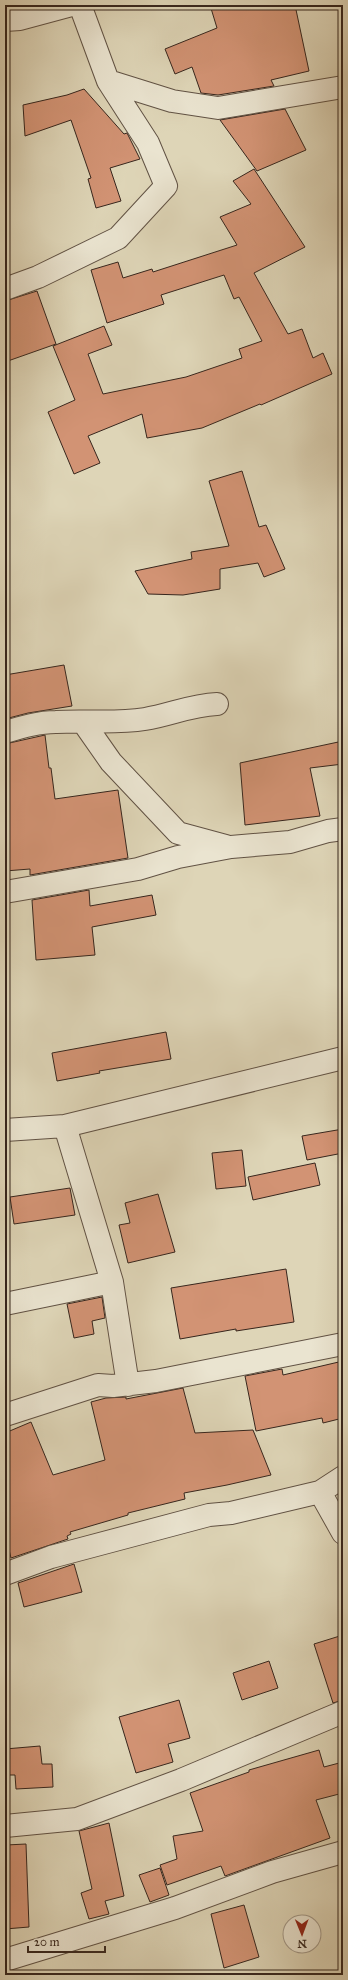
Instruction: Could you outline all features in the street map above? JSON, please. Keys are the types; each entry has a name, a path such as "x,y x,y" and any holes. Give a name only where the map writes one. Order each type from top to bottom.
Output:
{"street":[{"path":"5,20 20,19 72,5"},
{"path":"5,289 38,277 118,238 166,186 148,143 108,81 80,5"},
{"path":"108,81 172,102 218,108 343,87"},
{"path":"5,732 24,726 55,722 112,722 146,719 198,705 217,704"},
{"path":"83,722 111,762 178,833 231,847"},
{"path":"5,892 138,869 178,857 231,847 290,842 328,831 343,829"},
{"path":"5,1130 65,1126 343,1058"},
{"path":"65,1126 112,1282 128,1385"},
{"path":"5,1304 112,1282"},
{"path":"5,1415 98,1385 128,1385 156,1381 343,1344"},
{"path":"5,1574 51,1557 209,1515 231,1513 320,1492 343,1476"},
{"path":"320,1492 343,1534"},
{"path":"5,1826 77,1819 181,1780 343,1712"},
{"path":"5,1960 175,1908 272,1872 343,1852"},
{"path":"5,1963 9,1962 10,1975"}],"building":[{"path":"210,5 295,5 309,71 271,80 274,86 218,95 201,93 192,67 175,74 165,49 217,28"},
{"path":"84,89 124,134 127,133 140,159 110,168 121,201 96,208 88,179 91,178 71,120 25,136 23,105 67,95"},
{"path":"285,109 306,150 257,171 220,120"},
{"path":"254,169 305,247 254,273 288,334 302,329 313,358 323,353 332,374 261,405 260,404 202,428 147,438 142,414 88,436 100,463 74,474 48,412 75,400 53,346 104,326 112,345 88,354 103,394 186,377 242,358 239,349 262,341 239,297 234,299 224,275 161,295 164,304 107,323 91,270 118,262 123,278 152,269 153,272 237,245 220,217 251,204 233,181"},
{"path":"37,291 56,344 5,362 5,301"},
{"path":"242,471 259,527 266,525 285,569 264,577 258,563 220,569 220,589 183,595 148,594 135,571 192,559 191,552 229,546 209,481"},
{"path":"64,665 72,706 28,713 5,719 5,675"},
{"path":"45,735 55,799 118,790 128,858 30,875 30,869 5,871 5,744"},
{"path":"343,741 343,764 310,768 320,816 245,825 240,763"},
{"path":"89,890 90,906 152,895 156,915 92,927 95,955 36,960 32,900"},
{"path":"166,1032 171,1059 99,1071 100,1073 57,1081 52,1053"},
{"path":"343,1129 343,1153 307,1160 302,1136"},
{"path":"242,1150 246,1186 216,1189 212,1153"},
{"path":"315,1163 320,1185 253,1200 248,1177"},
{"path":"70,1188 75,1215 14,1224 10,1197"},
{"path":"158,1194 175,1252 128,1263 119,1225 130,1223 125,1203"},
{"path":"286,1269 294,1322 236,1331 236,1329 180,1339 171,1288"},
{"path":"102,1297 105,1318 92,1321 94,1334 74,1338 67,1304"},
{"path":"343,1361 343,1418 323,1423 322,1418 256,1431 245,1376 282,1369 283,1375"},
{"path":"183,1388 195,1433 253,1430 271,1475 184,1493 185,1499 128,1513 128,1515 70,1532 71,1534 67,1536 68,1539 11,1558 5,1533 5,1433 31,1422 53,1475 105,1460 91,1402 106,1398 126,1397 126,1399"},
{"path":"74,1564 82,1592 24,1607 18,1583"},
{"path":"343,1635 343,1700 333,1703 314,1644"},
{"path":"269,1661 278,1688 242,1700 233,1673"},
{"path":"179,1700 190,1738 168,1744 173,1762 136,1773 119,1717"},
{"path":"40,1746 42,1764 52,1764 53,1787 16,1789 15,1775 5,1775 5,1749"},
{"path":"319,1750 324,1767 343,1762 343,1793 316,1800 330,1838 225,1876 221,1866 167,1885 160,1865 177,1859 173,1836 203,1831 190,1793 249,1772 249,1770"},
{"path":"109,1823 124,1896 105,1901 109,1914 89,1919 81,1893 92,1889 79,1831"},
{"path":"26,1844 29,1927 5,1929 6,1845"},
{"path":"160,1868 169,1895 150,1902 139,1875"},
{"path":"244,1905 259,1957 224,1968 211,1914"}]}
